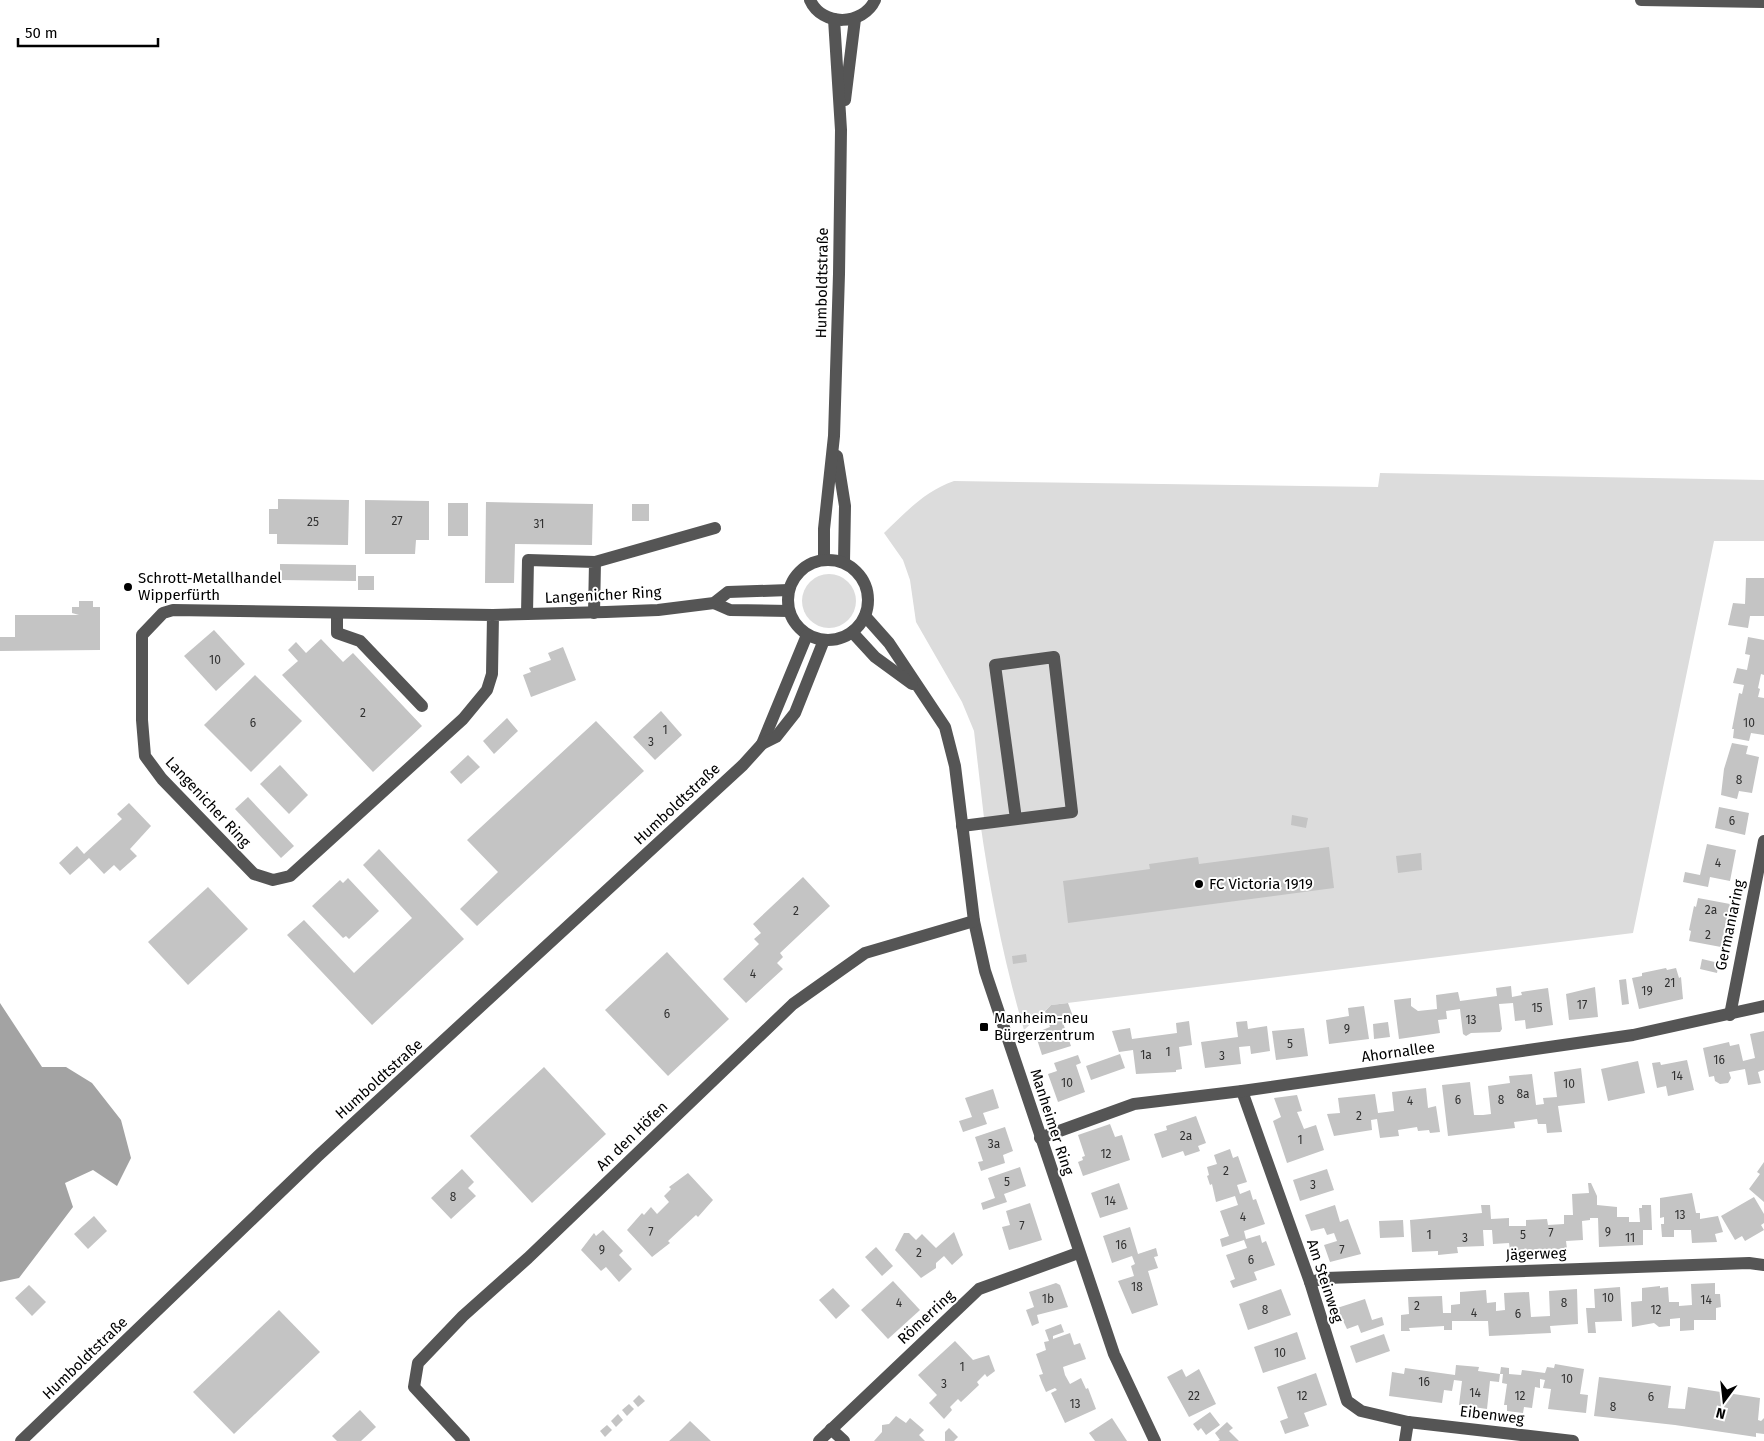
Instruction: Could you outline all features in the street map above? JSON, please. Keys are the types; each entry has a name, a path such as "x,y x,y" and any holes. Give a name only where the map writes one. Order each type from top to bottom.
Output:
{"street":[{"path":"810,0 818,10 834,19 855,18 865,13 875,0"},
{"path":"1641,0 1764,2"},
{"name":"Humboldtstraße","path":"841,130 855,18"},
{"name":"Humboldtstraße","path":"824,559 824,529 834,436 841,130 834,19"},
{"name":"Humboldtstraße","path":"834,436 844,506 844,562"},
{"path":"527,614 528,560 595,562 715,528"},
{"path":"824,559 844,562 855,569 863,579 868,591 868,604 865,616 852,632 839,639 824,640 807,635 793,621 789,612 789,590 793,578 801,569 824,559"},
{"path":"594,613 595,562"},
{"name":"Langenicher Ring","path":"714,603 728,592 789,590"},
{"name":"Langenicher Ring","path":"492,615 492,674 487,690 470,712 290,876 273,880 254,874 162,779 145,756 141,702 142,635 163,613 173,610 492,615 658,610 714,603 730,610 789,612"},
{"path":"337,613 337,633 360,641 422,706"},
{"name":"Manheimer Ring","path":"865,616 889,643 945,728 955,766 974,921 991,988 1078,1253 1114,1354 1155,1441"},
{"name":"Manheimer Ring","path":"852,632 875,657 920,690"},
{"name":"Humboldtstraße","path":"22,1441 257,1217 318,1156 743,765 762,744 807,635"},
{"name":"Humboldtstraße","path":"762,744 776,737 796,713 824,640"},
{"path":"962,826 1072,812 1054,657 995,665 1016,819"},
{"name":"Germaniaring","path":"1730,1015 1764,841"},
{"name":"An den Höfen","path":"464,1441 414,1387 418,1363 463,1316 535,1251 793,1004 865,953 974,921"},
{"name":"Ahornallee","path":"1040,1138 1134,1104 1242,1091 1633,1035 1764,1006"},
{"name":"Am Steinweg","path":"1242,1091 1310,1282 1347,1401 1361,1411 1408,1422"},
{"name":"Römerring","path":"819,1441 979,1289 1078,1253"},
{"name":"Jägerweg","path":"1310,1282 1335,1277 1740,1263 1764,1265"},
{"path":"1404,1441 1408,1422"},
{"name":"Eibenweg","path":"1408,1422 1573,1441"},
{"path":"831,1429 844,1441"}],"shaded area":[{"path":"1380,473 1764,480 1764,541 1714,541 1633,933 1051,1005 1024,1030 998,927 988,874 980,821 984,818 974,731 962,702 916,622 910,580 903,560 884,533 925,496 954,481 1378,487"},
{"path":"824,574 834,574 844,578 852,586 856,601 852,616 844,624 834,628 824,628 814,624 806,616 802,606 802,596 806,586 814,578"},
{"path":"0,1003 42,1067 66,1067 92,1083 121,1120 131,1158 117,1186 93,1170 65,1183 73,1207 19,1278 0,1282"}],"building":[{"path":"278,499 349,500 348,545 277,544 277,534 269,534 269,509 278,509"},
{"path":"365,500 429,501 429,540 416,540 415,554 365,554"},
{"path":"486,502 593,504 592,545 515,544 514,583 485,583"},
{"path":"448,503 468,503 468,536 448,536"},
{"path":"632,504 649,504 649,521 632,521"},
{"path":"280,564 356,565 356,581 280,580"},
{"path":"358,576 374,576 374,590 358,590"},
{"path":"1746,578 1764,578 1764,616 1750,616 1748,628 1728,625 1733,603 1745,604"},
{"path":"79,601 93,601 93,607 100,607 100,650 0,651 0,637 15,637 15,615 79,615 72,613 72,607 79,607"},
{"path":"214,630 245,664 216,691 184,656"},
{"path":"1748,637 1764,640 1764,675 1761,674 1758,697 1764,698 1764,735 1751,733 1749,741 1733,738 1734,729 1732,729 1739,693 1742,694 1744,685 1733,683 1737,668 1747,670 1750,655 1745,654"},
{"path":"321,639 343,662 353,653 422,726 373,772 282,675 298,661 288,650 296,642 306,653"},
{"path":"563,647 576,680 531,697 523,675 531,672 529,668 551,660 548,653"},
{"path":"255,675 302,721 251,772 204,725"},
{"path":"661,711 682,735 655,760 633,737"},
{"path":"507,718 518,731 494,754 483,741"},
{"path":"596,721 644,771 477,926 460,909 498,872 467,840"},
{"path":"1732,743 1748,746 1746,754 1759,757 1752,793 1739,791 1737,799 1721,795 1724,769"},
{"path":"468,755 480,767 461,784 450,772"},
{"path":"280,765 308,795 289,814 260,784"},
{"path":"248,797 294,846 281,858 235,809"},
{"path":"129,803 151,826 130,849 137,856 120,871 114,865 104,874 89,858 70,875 59,863 77,846 84,854 122,819 117,814"},
{"path":"1719,807 1749,813 1745,835 1715,828"},
{"path":"1292,815 1308,818 1306,828 1291,825"},
{"path":"1707,844 1736,850 1730,881 1710,877 1708,887 1683,882 1685,872 1700,875"},
{"name":"FC Victoria 1919","path":"1329,847 1334,888 1068,923 1063,881 1150,869 1149,864 1198,857 1199,864"},
{"path":"379,849 464,939 372,1025 287,935 304,920 354,973 412,918 363,865"},
{"path":"1421,853 1422,870 1398,873 1396,856"},
{"path":"803,877 830,906 780,953 783,957 777,963 783,969 746,1003 723,979 759,944 754,939 761,933 753,924"},
{"path":"348,878 379,911 349,939 346,936 343,938 312,906 340,880 343,883"},
{"path":"208,887 248,929 188,985 148,942"},
{"path":"1698,898 1730,904 1721,947 1689,941 1691,931 1689,930 1694,906 1696,907"},
{"path":"667,952 729,1019 668,1076 605,1010"},
{"path":"1026,954 1027,962 1013,964 1012,956"},
{"path":"1702,959 1719,963 1717,973 1700,969"},
{"path":"1666,968 1667,970 1676,968 1679,978 1681,977 1683,999 1639,1009 1632,978 1642,976 1642,973"},
{"path":"1626,979 1629,1004 1622,1005 1619,980"},
{"path":"1511,986 1512,997 1522,995 1521,992 1548,988 1553,1025 1526,1029 1525,1020 1515,1021 1513,1003 1499,1004 1502,1029 1500,1032 1471,1033 1466,1036 1463,1034 1460,1009 1446,1011 1447,1019 1438,1020 1440,1033 1399,1039 1394,1000 1411,998 1411,1006 1418,1011 1437,1009 1436,995 1458,992 1460,1001 1497,996 1496,988"},
{"path":"1595,987 1598,1017 1569,1020 1566,994"},
{"path":"1068,1003 1074,1019 1063,1023 1071,1046 1042,1055 1035,1033 1050,1027 1045,1011 1051,1005"},
{"path":"1364,1006 1369,1039 1329,1044 1326,1020 1349,1016 1348,1008"},
{"path":"1189,1021 1192,1045 1179,1047 1182,1069 1176,1070 1176,1072 1136,1074 1133,1050 1119,1052 1112,1031 1130,1028 1132,1039 1177,1033 1176,1023"},
{"path":"1247,1021 1248,1029 1267,1026 1270,1051 1251,1054 1250,1046 1239,1047 1241,1064 1205,1068 1201,1042 1238,1037 1236,1022"},
{"path":"1388,1022 1390,1037 1374,1039 1373,1024"},
{"path":"1304,1028 1308,1056 1276,1060 1272,1031"},
{"path":"1764,1031 1764,1070 1758,1072 1761,1083 1748,1085 1745,1069 1729,1072 1731,1078 1728,1083 1720,1084 1715,1081 1714,1076 1709,1077 1703,1048 1729,1042 1730,1046 1739,1044 1743,1061 1755,1058 1750,1034"},
{"path":"1120,1054 1125,1068 1091,1080 1086,1066"},
{"path":"1078,1055 1081,1063 1076,1065 1085,1092 1058,1102 1048,1074 1057,1071 1054,1063"},
{"path":"1687,1060 1694,1090 1668,1096 1666,1086 1657,1088 1652,1063 1660,1062 1661,1065"},
{"path":"1638,1061 1645,1093 1608,1101 1601,1069"},
{"path":"544,1067 606,1134 532,1203 470,1136"},
{"path":"1581,1068 1585,1103 1558,1106 1562,1132 1547,1133 1546,1124 1538,1124 1537,1119 1514,1122 1515,1128 1448,1136 1442,1085 1470,1082 1474,1115 1483,1115 1491,1114 1488,1086 1510,1083 1509,1076 1532,1074 1536,1105 1544,1104 1543,1098 1557,1097 1554,1072"},
{"path":"1426,1088 1428,1108 1436,1106 1440,1132 1418,1131 1417,1127 1398,1130 1399,1136 1380,1138 1377,1119 1371,1120 1372,1130 1334,1136 1327,1114 1340,1113 1338,1098 1375,1094 1378,1113 1394,1111 1392,1092"},
{"path":"993,1089 999,1108 983,1113 987,1124 963,1132 959,1121 972,1117 965,1098"},
{"path":"1297,1095 1302,1111 1297,1112 1304,1129 1316,1125 1324,1150 1287,1163 1273,1121 1281,1117 1274,1098"},
{"path":"1196,1116 1206,1143 1198,1146 1200,1151 1185,1156 1183,1151 1162,1158 1154,1134 1167,1130 1166,1126"},
{"path":"1110,1124 1115,1137 1122,1135 1130,1160 1083,1176 1078,1162 1083,1160 1082,1157 1085,1156 1078,1135"},
{"path":"1005,1127 1013,1151 1003,1155 1005,1163 981,1171 978,1162 983,1161 975,1137"},
{"path":"1230,1149 1233,1158 1238,1156 1247,1182 1237,1185 1240,1194 1250,1190 1253,1200 1256,1199 1265,1224 1244,1231 1246,1239 1260,1235 1262,1243 1266,1241 1275,1265 1254,1272 1257,1280 1233,1288 1230,1281 1235,1279 1226,1255 1247,1248 1244,1240 1222,1247 1220,1239 1229,1236 1220,1211 1238,1205 1235,1196 1216,1202 1212,1184 1210,1185 1207,1176 1209,1175 1207,1167 1217,1164 1214,1155"},
{"path":"1764,1162 1764,1202 1749,1189 1760,1174 1757,1172"},
{"path":"1020,1167 1026,1186 1004,1194 1007,1202 983,1210 981,1203 995,1198 988,1178"},
{"path":"462,1169 474,1182 468,1188 476,1196 451,1219 431,1198"},
{"path":"1327,1169 1334,1190 1300,1201 1293,1180"},
{"path":"688,1173 713,1200 698,1217 696,1215 668,1241 670,1243 652,1257 627,1230 642,1213 644,1215 651,1207 657,1214 669,1202 664,1196 671,1189 669,1187"},
{"path":"1119,1183 1128,1209 1100,1218 1091,1193"},
{"path":"1588,1183 1591,1183 1597,1196 1597,1205 1617,1207 1617,1217 1629,1217 1629,1222 1640,1222 1639,1208 1642,1208 1642,1205 1651,1205 1652,1230 1643,1230 1643,1245 1599,1247 1598,1218 1590,1218 1590,1220 1582,1221 1583,1240 1566,1241 1567,1249 1510,1251 1509,1243 1493,1244 1492,1230 1483,1230 1484,1246 1457,1247 1458,1253 1438,1255 1438,1251 1412,1252 1410,1220 1482,1213 1481,1205 1490,1205 1491,1219 1509,1218 1509,1226 1526,1226 1526,1220 1547,1219 1548,1225 1564,1224 1564,1215 1573,1215 1572,1194 1589,1193"},
{"path":"1692,1193 1696,1213 1700,1213 1700,1219 1718,1216 1723,1232 1715,1234 1717,1242 1692,1243 1691,1230 1674,1230 1674,1237 1662,1237 1661,1224 1664,1224 1664,1217 1660,1218 1660,1198"},
{"path":"1754,1197 1764,1214 1764,1223 1761,1225 1764,1230 1745,1241 1742,1236 1735,1240 1721,1216"},
{"path":"1030,1203 1042,1240 1009,1250 1002,1227 1010,1225 1006,1211"},
{"path":"1335,1205 1340,1222 1348,1219 1361,1254 1330,1262 1324,1245 1337,1241 1334,1233 1327,1235 1324,1228 1311,1231 1305,1215"},
{"path":"94,1216 107,1231 88,1249 74,1234"},
{"path":"1403,1220 1404,1237 1380,1238 1379,1221"},
{"path":"1130,1227 1138,1254 1156,1248 1158,1256 1154,1257 1158,1268 1148,1271 1158,1305 1132,1314 1118,1281 1134,1276 1131,1266 1135,1264 1132,1256 1112,1263 1103,1236"},
{"path":"603,1230 623,1251 619,1255 632,1269 619,1282 606,1267 601,1271 581,1250 594,1233 596,1236"},
{"path":"954,1232 963,1255 952,1265 944,1256 936,1263 936,1268 921,1278 895,1250 904,1233 909,1233 916,1240 922,1234 936,1248"},
{"path":"876,1247 893,1266 882,1276 865,1257"},
{"path":"893,1281 920,1310 888,1339 861,1310"},
{"path":"1056,1283 1060,1285 1068,1307 1037,1315 1039,1323 1032,1326 1026,1310 1034,1307 1029,1292"},
{"path":"1715,1283 1715,1294 1720,1294 1721,1307 1716,1308 1716,1320 1694,1320 1694,1330 1680,1331 1680,1318 1670,1319 1670,1326 1659,1327 1654,1323 1632,1327 1631,1302 1642,1301 1642,1288 1668,1287 1669,1302 1679,1302 1679,1306 1692,1305 1691,1284"},
{"path":"29,1285 46,1302 32,1316 15,1298"},
{"path":"1620,1287 1622,1321 1595,1322 1596,1333 1588,1333 1586,1308 1595,1308 1594,1289"},
{"path":"833,1288 850,1306 836,1319 819,1300"},
{"path":"1281,1289 1291,1315 1248,1330 1239,1304"},
{"path":"1577,1289 1578,1324 1550,1326 1551,1333 1489,1336 1488,1321 1452,1321 1452,1330 1444,1330 1444,1326 1409,1328 1410,1331 1401,1331 1401,1315 1409,1314 1408,1297 1442,1296 1443,1313 1451,1313 1451,1305 1460,1304 1460,1292 1486,1290 1487,1303 1496,1302 1496,1311 1505,1310 1504,1293 1529,1292 1531,1317 1550,1316 1549,1291"},
{"path":"1365,1299 1372,1320 1382,1317 1384,1325 1361,1333 1358,1325 1347,1329 1337,1308"},
{"path":"279,1310 320,1352 234,1434 193,1392"},
{"path":"1061,1324 1064,1332 1053,1336 1053,1339 1070,1333 1074,1345 1080,1343 1086,1359 1063,1367 1065,1375 1070,1384 1081,1378 1086,1389 1088,1388 1096,1409 1065,1423 1051,1393 1057,1390 1055,1388 1046,1392 1042,1383 1039,1375 1043,1374 1036,1354 1046,1350 1044,1342 1049,1341 1045,1330"},
{"path":"1297,1332 1306,1359 1263,1373 1254,1347"},
{"path":"1384,1334 1390,1351 1356,1363 1350,1346"},
{"path":"955,1341 973,1360 989,1355 995,1371 987,1377 985,1374 977,1382 979,1385 961,1402 958,1399 950,1407 952,1410 944,1419 929,1403 937,1395 918,1375"},
{"path":"1555,1364 1584,1369 1580,1394 1588,1395 1586,1413 1548,1409 1551,1389 1543,1388 1545,1380 1540,1379 1540,1388 1535,1387 1532,1408 1524,1407 1523,1413 1507,1411 1507,1405 1504,1405 1507,1384 1502,1383 1503,1374 1500,1374 1501,1367 1509,1368 1509,1374 1521,1375 1522,1370 1545,1373 1547,1367 1554,1368"},
{"path":"1456,1365 1479,1367 1478,1371 1500,1374 1499,1382 1490,1381 1487,1409 1459,1405 1462,1381 1454,1380 1452,1391 1444,1390 1442,1403 1389,1396 1392,1372 1404,1374 1405,1368 1455,1375"},
{"path":"1182,1369 1186,1377 1199,1369 1216,1404 1189,1417 1167,1377"},
{"path":"1316,1373 1327,1405 1304,1413 1309,1426 1285,1434 1280,1421 1288,1418 1277,1387"},
{"path":"1599,1377 1671,1386 1668,1408 1685,1409 1688,1387 1760,1398 1758,1420 1761,1421 1764,1418 1764,1434 1756,1433 1756,1437 1594,1416"},
{"path":"639,1395 645,1401 638,1407 633,1401"},
{"path":"629,1404 634,1409 627,1416 622,1410"},
{"path":"360,1410 376,1427 361,1441 337,1441 332,1436"},
{"path":"1210,1412 1220,1425 1206,1435 1201,1428 1198,1431 1193,1424"},
{"path":"618,1414 623,1420 616,1427 611,1421"},
{"path":"896,1416 906,1423 910,1418 924,1430 919,1435 925,1441 874,1441 882,1432 882,1425 889,1424"},
{"path":"1112,1418 1127,1441 1095,1441 1089,1433"},
{"path":"690,1421 711,1441 669,1441 680,1431"},
{"path":"1227,1422 1233,1428 1229,1431 1239,1441 1218,1441 1220,1440 1215,1433"},
{"path":"607,1425 612,1430 605,1437 600,1431"},
{"path":"949,1428 958,1437 954,1441 945,1441 945,1432"}],"place":[{"name":"Schrott-Metallhandel Wipperfürth","path":"128,587"},
{"name":"FC Victoria 1919","path":"1199,884"},
{"name":"Manheim-neu Bürgerzentrum","path":"984,1027"}]}
